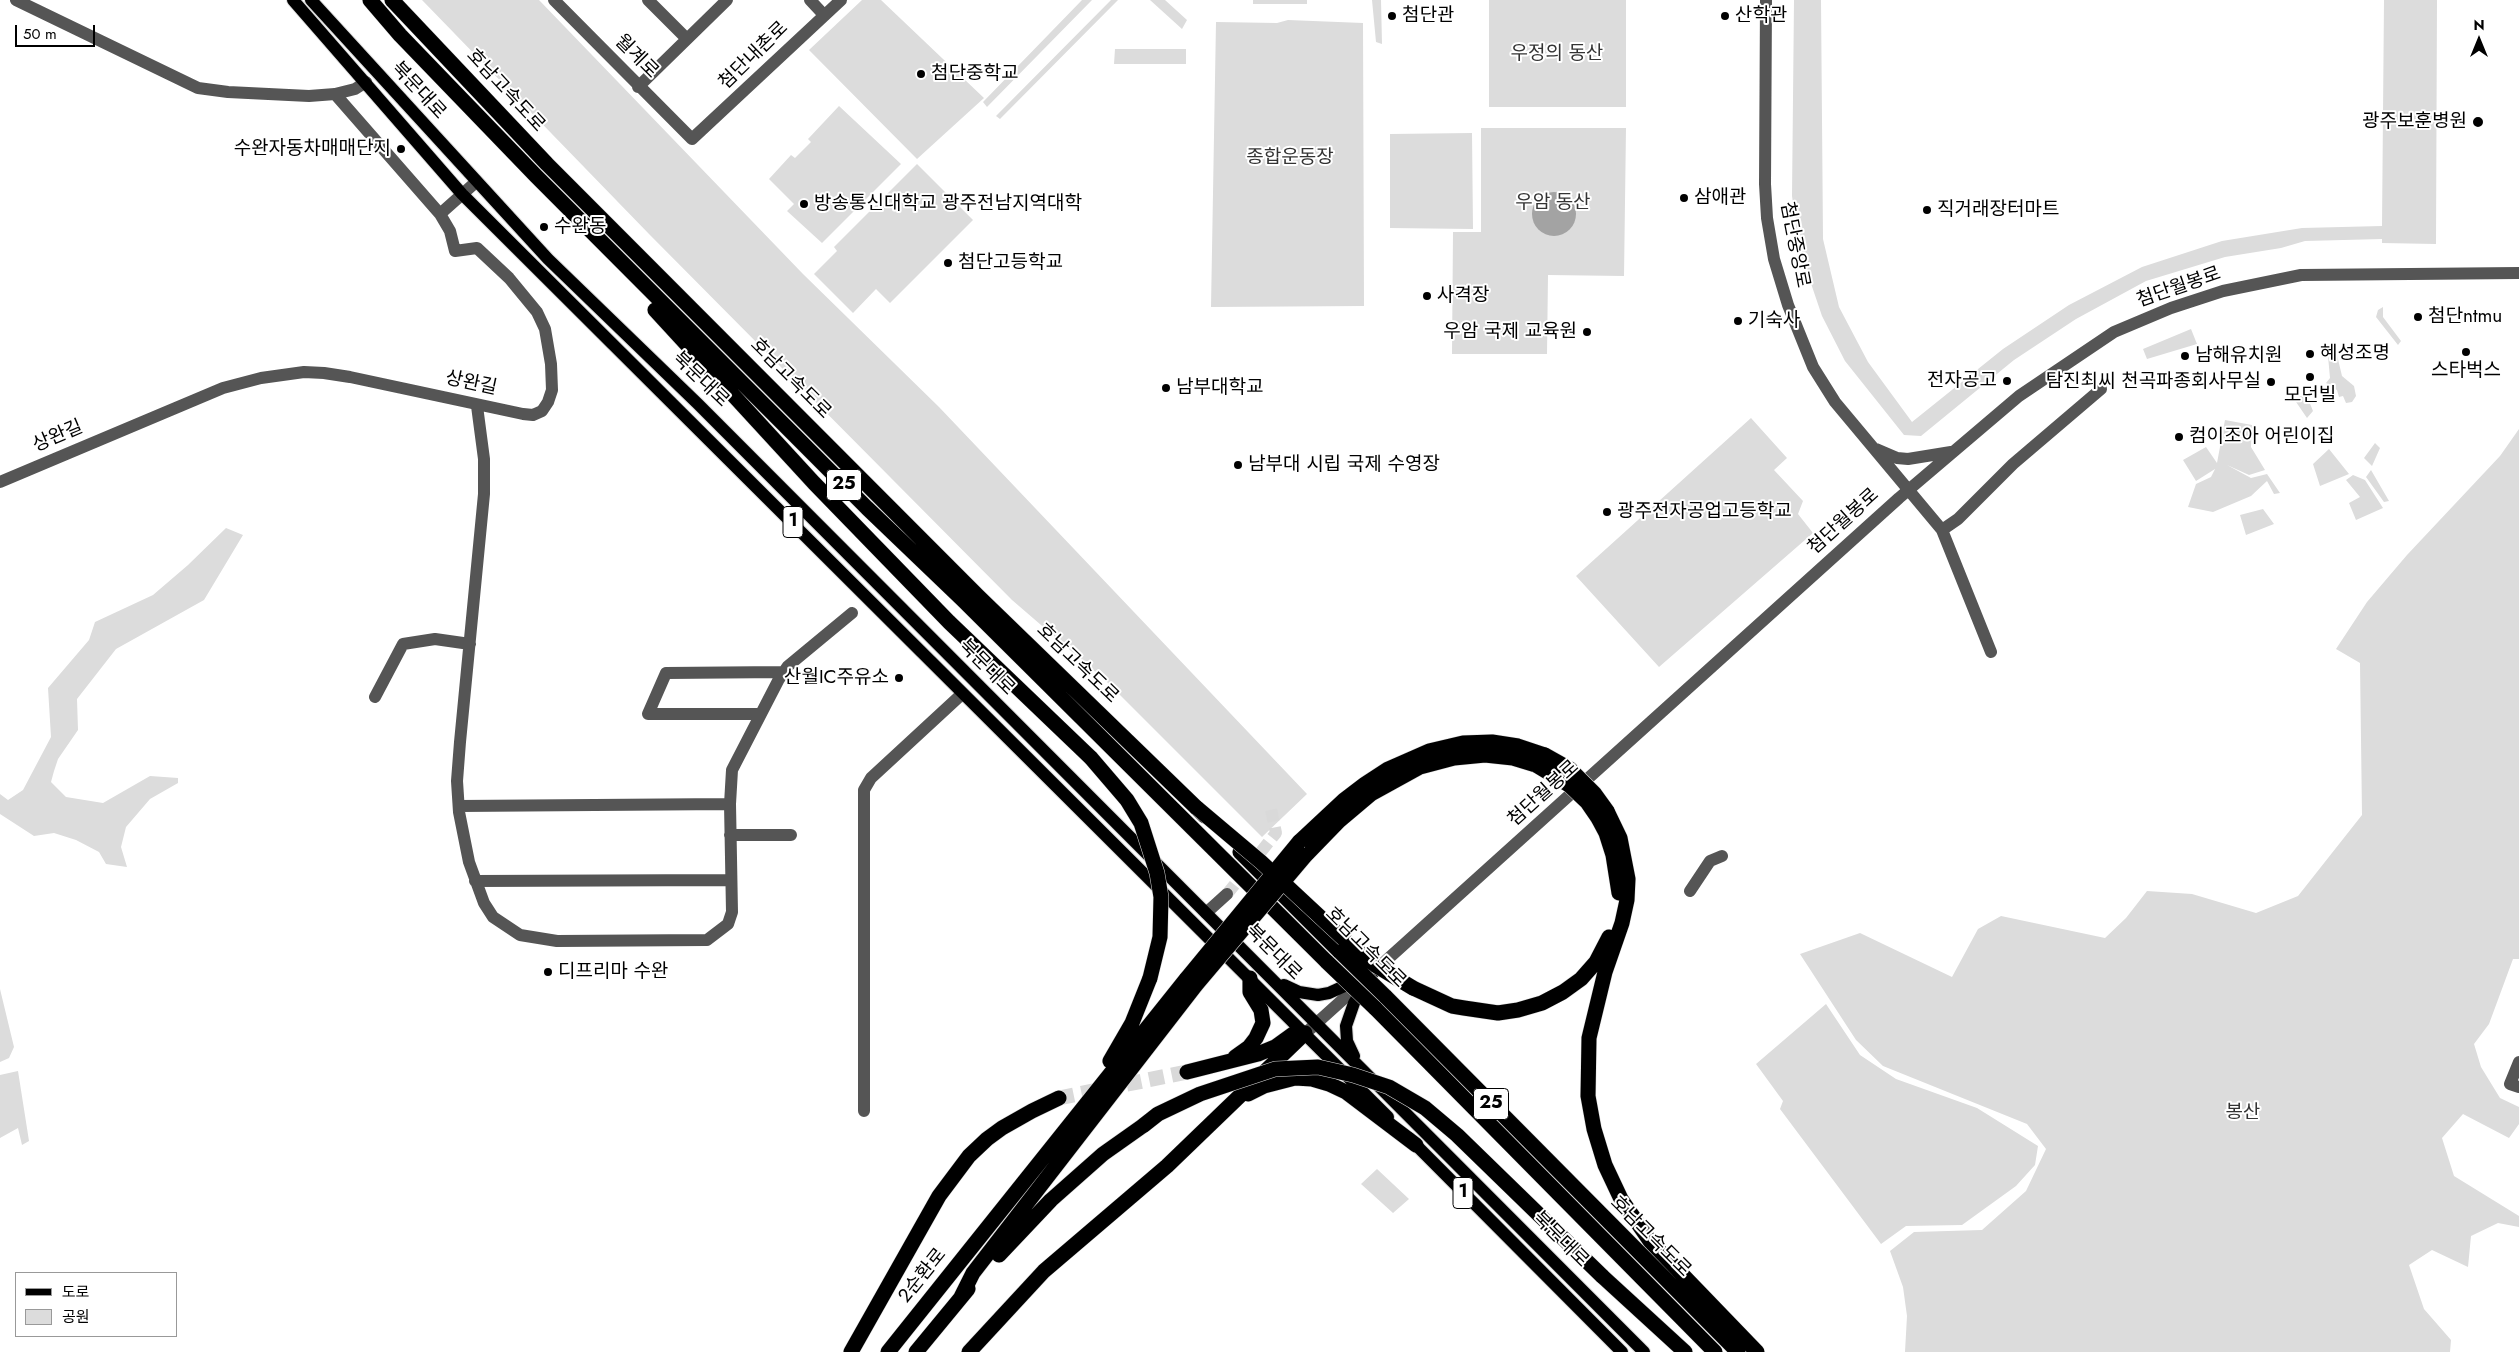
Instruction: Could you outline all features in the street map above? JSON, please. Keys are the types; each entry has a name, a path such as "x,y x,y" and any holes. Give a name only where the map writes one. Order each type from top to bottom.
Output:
{"highway":[{"name":"호남고속도로","path":"370,0 400,35 536,176 868,508 1375,1008 1715,1352"},
{"name":"호남고속도로","path":"392,0 554,171 972,589 1197,808 1738,1352"},
{"path":"536,176 585,238 670,325 814,483 949,622 1091,758 1127,800 1141,823 1157,872 1161,897 1160,937 1150,978 1121,1044 990,1226"},
{"path":"990,1226 1191,982 1306,854 1339,821 1371,794 1420,767 1468,756 1500,756 1526,761 1547,770 1569,785 1602,814 1620,838 1628,879 1627,900 1622,923 1604,972 1589,1038 1588,1096 1594,1129 1605,1165 1621,1199 1650,1240 1757,1352"},
{"path":"1197,808 1261,862 1348,943 1375,965 1413,988 1452,1006 1498,1012 1542,1003 1563,992 1581,979 1596,962 1606,945 1613,928 1619,897 1618,877 1602,814"},
{"path":"1230,1061 1249,1047 1256,1038 1263,1023 1261,1010 1250,992 1250,978"},
{"path":"961,1296 973,1273 1191,982"},
{"path":"1187,1072 1275,1047 1291,1034 1305,1033"},
{"path":"969,1352 1044,1271 1167,1166 1305,1033"},
{"path":"916,1352 961,1296 1051,1200 1103,1154 1158,1114 1200,1094 1274,1068 1318,1067 1353,1075 1389,1087 1425,1108 1457,1135 1602,1276 1685,1352"},
{"path":"1226,1110 1250,1093 1264,1086 1295,1078 1312,1079 1346,1092 1416,1145"},
{"path":"851,1352 939,1196 970,1156 987,1139 1008,1125 1059,1098"},
{"name":"2순환로","path":"888,1352 990,1226"}],"main road":[{"name":"북문대로","path":"292,0 366,82 462,194 661,390 962,694 1250,978 1622,1352"},
{"name":"북문대로","path":"311,0 548,259 698,404 1644,1352"},
{"path":"1267,973 1299,992 1318,995 1339,990 1373,973"},
{"path":"1366,1072 1351,1050 1346,1026 1354,1003 1373,973"}],"street":[{"path":"16,0 198,88 309,96 335,94 355,89 366,82"},
{"name":"월계로","path":"554,0 638,87 692,139"},
{"path":"648,0 686,38"},
{"path":"638,87 726,0"},
{"path":"810,0 824,15"},
{"name":"첨단내촌로","path":"692,139 841,0"},
{"name":"첨단중앙로","path":"1766,0 1765,184 1767,218 1774,259 1788,305 1813,367 1835,402 1942,530 1991,652"},
{"name":"상완길","path":"0,482 223,388 260,378 304,372 350,377 477,406 523,414 533,415 542,410 548,402 552,390 551,364 545,329 537,312 509,278 477,248 455,251 450,231 440,214 335,94"},
{"path":"440,214 476,182"},
{"name":"첨단월봉로","path":"1305,1033 1955,450 2019,396 2114,332 2171,308 2223,291 2301,275 2519,273"},
{"path":"1942,530 1958,519 2013,464 2101,389"},
{"path":"477,406 484,459 484,494 460,742 458,806 462,837 484,904 493,916 520,935 557,941 707,940 728,924 732,912 730,835 732,770 784,672 852,613"},
{"path":"1871,446 1886,454 1908,459 1938,455 1955,450"},
{"path":"375,697 403,644 435,639 470,644"},
{"path":"761,714 648,714 666,673 784,672"},
{"name":"북문대로","path":"864,1111 864,790 871,778 962,694"},
{"path":"458,806 730,804"},
{"path":"730,835 791,835"},
{"path":"1690,891 1710,861 1722,856"},
{"path":"475,881 731,880"},
{"path":"1206,913 1227,894"},
{"path":"2519,1062 2510,1084 2519,1087"}],"green space":[{"path":"422,0 539,0 803,274 939,407 1307,794 1262,837 1106,681 1012,600 649,234"},
{"path":"862,0 881,0 984,98 917,159 809,50"},
{"path":"1082,0 1092,0 987,107 983,102"},
{"path":"1111,0 1118,0 1000,119 996,116"},
{"path":"1150,0 1165,0 1187,20 1182,29"},
{"path":"1253,0 1307,0 1307,4 1253,4"},
{"path":"1372,0 1381,0 1382,44 1376,42"},
{"name":"우정의 동산","path":"1489,0 1626,0 1626,107 1489,107"},
{"path":"1794,0 1821,0 1823,239 1839,307 1868,362 1912,422 2003,349 2069,305 2142,267 2222,241 2302,228 2382,226 2384,0 2437,0 2436,244 2382,243 2382,239 2305,241 2281,248 2225,257 2146,281 2076,319 2014,360 1921,436 1904,435 1845,361 1822,316 1799,248 1792,196"},
{"name":"종합운동장","path":"1288,20 1363,23 1364,306 1211,307 1216,22 1277,23"},
{"path":"1115,49 1186,49 1186,64 1114,64"},
{"path":"839,106 901,164 822,243 787,211 794,204 769,179 791,155 795,158 811,142 808,139"},
{"name":"우암 동산","path":"1481,128 1626,128 1624,276 1548,275 1547,354 1452,354 1453,232 1481,232"},
{"path":"1472,133 1473,229 1390,228 1390,134"},
{"path":"917,164 973,220 890,303 876,289 853,313 814,274 837,251 834,247"},
{"path":"2383,307 2383,317 2401,341 2398,345 2376,317 2378,310"},
{"path":"2191,329 2197,344 2147,359 2143,349"},
{"path":"2337,355 2342,376 2354,386 2356,396 2352,402 2346,403 2343,396 2339,397 2337,390 2326,383 2330,378 2328,356"},
{"path":"2306,394 2313,411 2307,418 2294,399"},
{"path":"1751,418 1787,458 1774,470 1803,501 1798,514 1813,533 1659,667 1576,576"},
{"path":"2225,420 2252,425 2251,447 2265,470 2249,475 2227,465 2251,478 2267,474 2280,493 2274,494 2267,481 2251,496 2213,512 2188,507 2196,484 2211,477 2215,469 2196,481 2183,460 2206,447 2217,463"},
{"name":"봉산","path":"2519,429 2519,959 2513,959 2489,1024 2474,1044 2481,1067 2500,1098 2519,1107 2519,1124 2509,1138 2463,1114 2442,1138 2454,1176 2519,1216 2519,1227 2498,1223 2471,1236 2468,1267 2432,1250 2409,1265 2424,1309 2451,1340 2450,1352 1905,1352 1907,1316 1903,1287 1890,1251 1914,1232 1982,1230 2026,1191 2046,1149 2027,1124 1883,1066 1856,1040 1800,954 1860,933 1952,977 1978,929 2001,916 2105,938 2126,918 2147,891 2192,894 2256,913 2298,896 2362,815 2360,663 2336,649 2367,602 2407,555 2500,456"},
{"path":"2375,443 2380,448 2372,466 2364,458"},
{"path":"2329,449 2349,474 2320,486 2313,464"},
{"path":"2371,470 2389,501 2384,502 2366,477"},
{"path":"2353,475 2365,480 2383,508 2356,520 2349,503 2360,497 2346,480"},
{"path":"2263,509 2274,524 2246,535 2240,515"},
{"path":"226,528 243,535 204,600 116,649 77,699 78,730 58,759 54,771 51,782 66,797 103,803 150,776 178,778 178,783 150,799 126,827 121,847 127,867 106,864 99,852 76,840 54,833 34,836 0,814 0,794 8,800 23,790 51,737 48,688 89,640 95,622 153,595 188,565"},
{"path":"0,989 14,1047 9,1058 0,1062"},
{"path":"1826,1004 1860,1055 1896,1079 1977,1108 2038,1146 2035,1165 2016,1186 1962,1225 1906,1226 1881,1244 1780,1109 1783,1101 1756,1064"},
{"path":"18,1071 29,1141 22,1145 18,1128 0,1138 0,1075"},
{"path":"1377,1169 1409,1199 1393,1213 1361,1184"}],"shaded area":[{"path":"1550,192 1558,192 1570,198 1576,214 1570,230 1558,236 1550,236 1538,230 1532,218 1532,210 1538,198"}],"tunnel":[{"path":"1227,894 1276,833 1271,809"},
{"path":"1059,1098 1187,1072"}],"place":[{"name":"첨단관","path":"1392,16"},
{"name":"산학관","path":"1725,16"},
{"name":"첨단중학교","path":"921,74"},
{"name":"광주보훈병원","path":"2478,122"},
{"name":"수완자동차매매단지","path":"401,149"},
{"name":"삼애관","path":"1684,198"},
{"name":"방송통신대학교 광주전남지역대학","path":"804,204"},
{"name":"직거래장터마트","path":"1927,210"},
{"name":"수완동","path":"544,227"},
{"name":"첨단고등학교","path":"948,263"},
{"name":"사격장","path":"1427,296"},
{"name":"첨단ntmu","path":"2418,317"},
{"name":"기숙사","path":"1738,321"},
{"name":"우암 국제 교육원","path":"1587,332"},
{"name":"스타벅스","path":"2466,352"},
{"name":"혜성조명","path":"2310,354"},
{"name":"남해유치원","path":"2185,356"},
{"name":"모던빌","path":"2310,377"},
{"name":"전자공고","path":"2007,381"},
{"name":"탐진최씨 천곡파종회사무실","path":"2271,382"},
{"name":"남부대학교","path":"1166,388"},
{"name":"컴이조아 어린이집","path":"2179,437"},
{"name":"남부대 시립 국제 수영장","path":"1238,465"},
{"name":"광주전자공업고등학교","path":"1607,512"},
{"name":"산월IC주유소","path":"899,678"},
{"name":"디프리마 수완","path":"548,972"}]}
